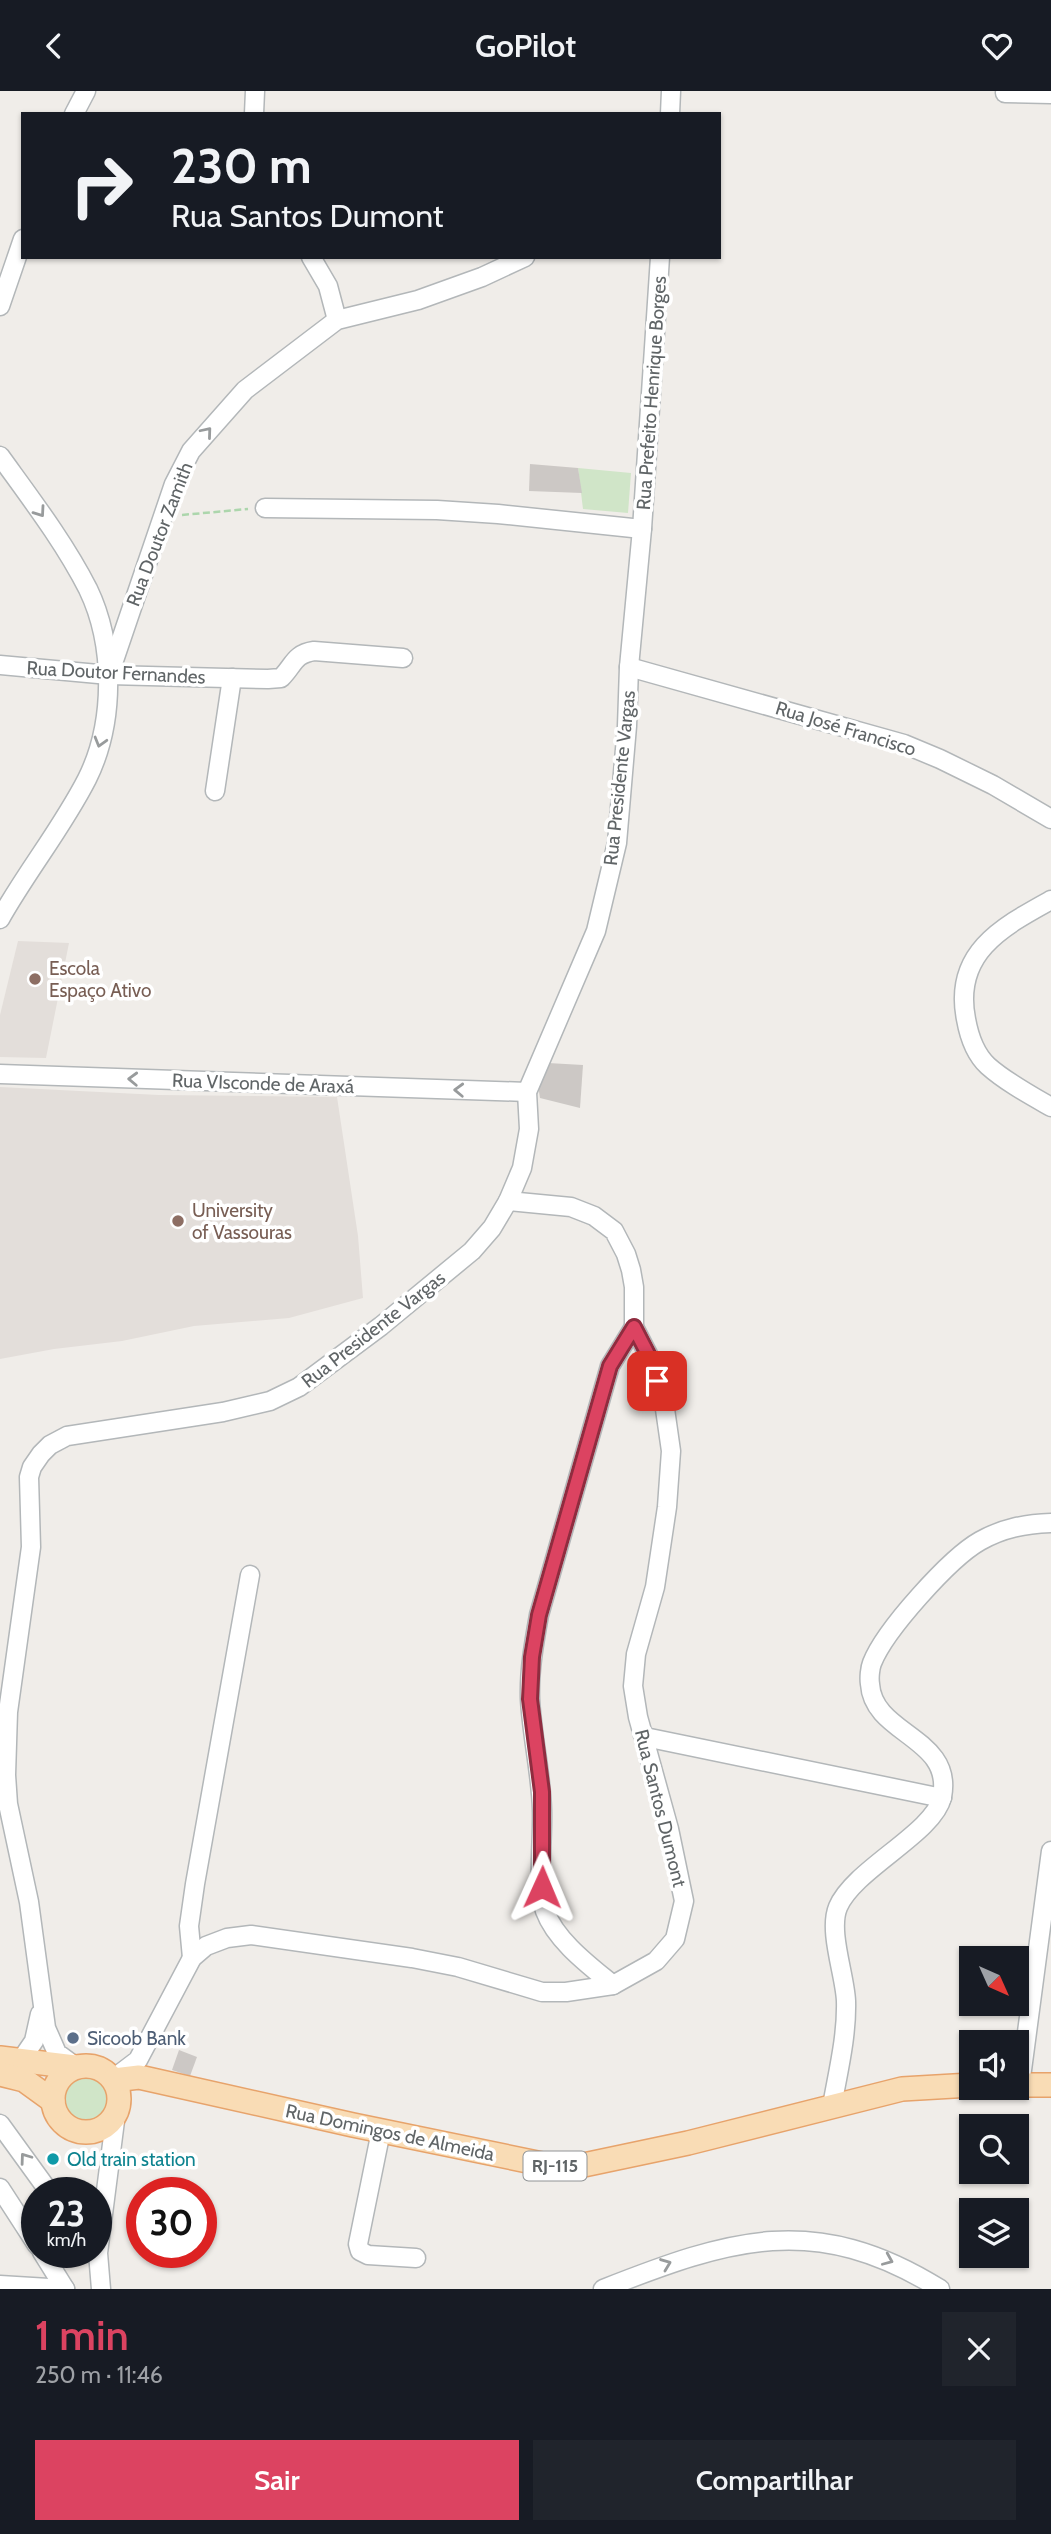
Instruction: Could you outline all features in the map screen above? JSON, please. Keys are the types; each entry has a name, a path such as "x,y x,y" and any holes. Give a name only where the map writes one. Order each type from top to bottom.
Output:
{"main road":[{"path":"11,2059 97,2067 113,2079 118,2089 117,2111"},
{"path":"53,2101 58,2081 75,2067"},
{"name":"Rua Domingos de Almeida","path":"113,2079 138,2068 381,2131 552,2166 579,2166 688,2143 902,2089 959,2086"},
{"path":"0,2074 24,2080 53,2101 61,2120 77,2130 97,2130 106,2125 117,2111 138,2068"},
{"path":"1029,2085 1051,2085"}],"street":[{"path":"75,112 86,91"},
{"path":"254,112 255,91"},
{"path":"1005,93 1051,94"},
{"path":"0,306 21,245"},
{"path":"312,259 328,286 337,320"},
{"name":"Rua Doutor Zamith","path":"109,675 174,484 191,451 245,390 337,320 418,300 482,277 521,259"},
{"name":"Rua Prefeito Henrique Borges","path":"642,529 660,259"},
{"path":"0,456 70,555 89,591 99,620 109,675 107,712 89,776 0,919"},
{"path":"265,508 437,510 525,516 642,529"},
{"name":"Rua Presidente Vargas","path":"75,2067 57,2053 46,2028 29,1902 8,1804 8,1712 31,1547 29,1487 32,1467 50,1445 67,1436 223,1412 270,1401 299,1387 381,1327 472,1251 492,1228 508,1201 522,1168 529,1129 527,1093 596,931 617,843 642,529"},
{"name":"Rua Doutor Fernandes","path":"0,665 109,675 281,678 299,655 314,651 403,658"},
{"name":"Rua José Francisco","path":"629,667 904,744 993,785 1051,819"},
{"path":"215,791 232,678"},
{"path":"1051,900 994,934 978,951 965,978 962,1003 974,1047 987,1065 1051,1107"},
{"name":"Rua VIsconde de Araxá","path":"0,1074 527,1093"},
{"name":"Rua Santos Dumont","path":"192,1958 206,1946 228,1938 251,1935 363,1949 458,1967 542,1992 566,1992 613,1985 656,1961 675,1939 684,1901 638,1717 633,1686 636,1654 657,1574 667,1507 671,1451 664,1402 651,1360 634,1327 634,1287 631,1270 614,1231 594,1216 571,1206 508,1201"},
{"path":"613,1985 582,1960 561,1937 545,1912 542,1887 542,1792 530,1699 532,1657 539,1615 610,1366 634,1327"},
{"path":"832,2106 846,2005 835,1925 837,1909 856,1885 924,1825 942,1798 941,1772 930,1751 886,1718 873,1701 870,1683 872,1664 887,1637 953,1561 978,1542 1003,1530 1026,1524 1051,1523"},
{"path":"138,2068 192,1958 189,1926 195,1884 250,1575"},
{"path":"645,1737 942,1798"},
{"path":"1026,2030 1051,1851"},
{"name":"Rua Presidente Vargas","path":"11,2059 34,2041 42,2004"},
{"path":"108,2177 117,2111"},
{"path":"0,2124 38,2177"},
{"path":"381,2131 358,2244 360,2251 368,2255 416,2258"},
{"path":"0,2188 21,2220"},
{"path":"603,2289 708,2250 750,2242 792,2240 835,2244 872,2254 907,2269 940,2289"},
{"path":"52,2268 65,2289"},
{"path":"89,2289 94,2268"},
{"path":"99,2268 102,2289"},
{"path":"0,2285 65,2289"}],"path":[{"path":"161,519 210,511 265,508"}],"shaded area":[{"name":"Escola Espaço Ativo","path":"18,941 69,943 46,1058 0,1057 0,1015"},
{"name":"University of Vassouras","path":"0,1087 159,1095 337,1097 358,1236 363,1298 289,1318 194,1326 122,1341 0,1359"}],"green space":[{"path":"578,468 631,473 628,513 583,509"},
{"path":"92,2073 102,2077 110,2085 114,2100 110,2115 102,2123 82,2127 72,2123 64,2115 60,2095 64,2085 72,2077"}],"building":[{"path":"530,464 578,468 582,493 529,491"},
{"path":"548,1063 583,1065 580,1108 540,1098 537,1079"},
{"path":"179,2050 197,2057 190,2076 172,2070"}],"place":[{"name":"Escola Espaço Ativo","path":"35,979"},
{"name":"University of Vassouras","path":"178,1221"},
{"name":"Sicoob Bank","path":"73,2038"},
{"name":"Old train station","path":"53,2159"}],"route":[{"path":"542,1887 542,1792 530,1699 532,1657 539,1615 610,1366 634,1327 651,1360 657,1381"}]}
